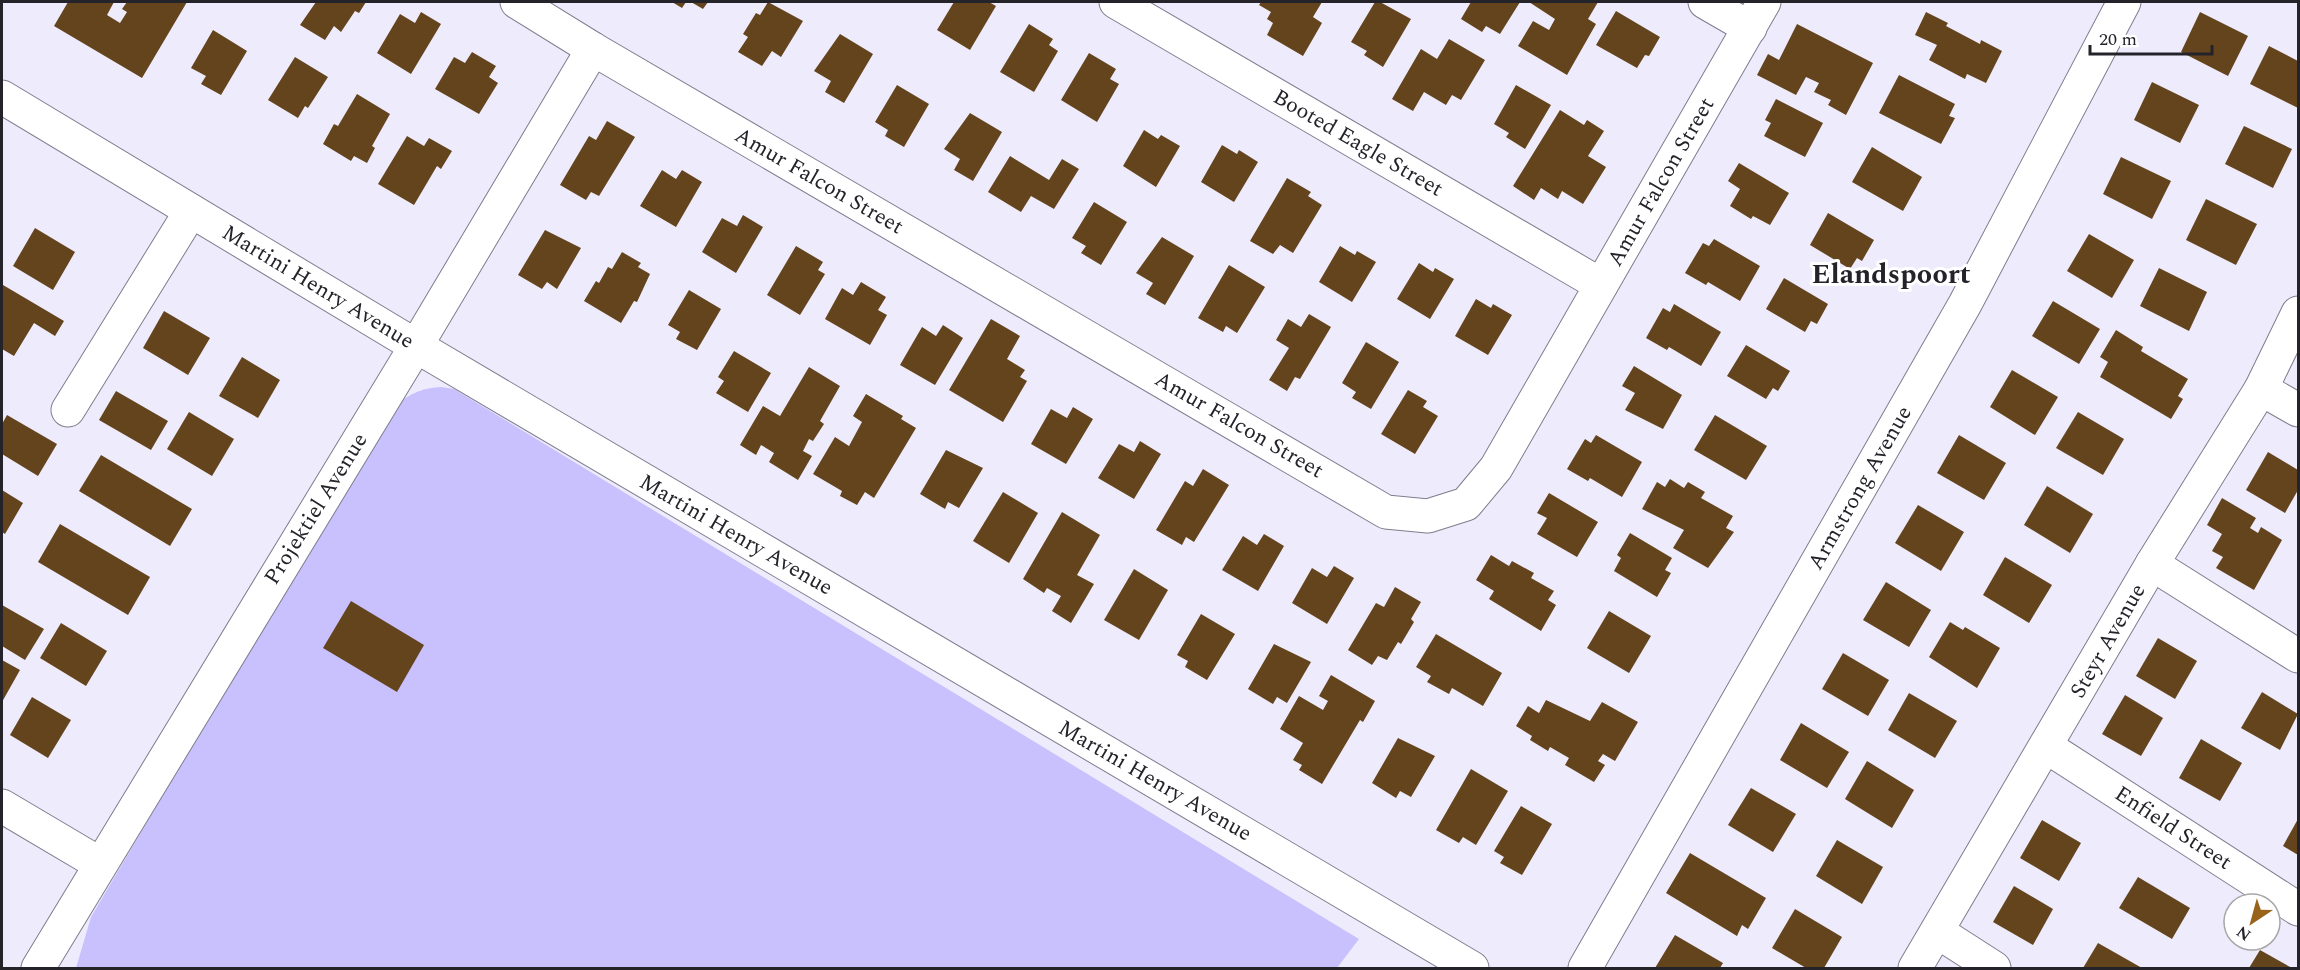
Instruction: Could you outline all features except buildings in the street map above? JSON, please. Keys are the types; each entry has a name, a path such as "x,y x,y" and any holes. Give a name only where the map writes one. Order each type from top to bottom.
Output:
{"street":[{"name":"Amur Falcon Street","path":"517,2 593,49 1386,512 1428,516 1466,504 1496,468 1757,15"},
{"name":"Booted Eagle Street","path":"1116,2 1601,285"},
{"path":"1705,2 1757,15"},
{"name":"Armstrong Avenue","path":"1585,969 1965,304 2124,2"},
{"name":"Projektiel Avenue","path":"38,969 416,346 593,49"},
{"name":"Martini Henry Avenue","path":"2,98 416,346 1472,969"},
{"path":"68,410 191,211"},
{"name":"Steyr Avenue","path":"1915,969 2047,747 2152,564 2261,388 2298,313"},
{"path":"2261,388 2298,410"},
{"path":"2152,564 2298,656"},
{"name":"Enfield Street","path":"2047,747 2298,909"},
{"path":"2,806 100,864"},
{"path":"1938,932 1994,969"}],"shaded area":[{"path":"441,387 454,389 1359,939 1337,968 76,968 91,917 388,413 412,394 425,389"}],"district":[{"name":"Elandspoort","path":"1891,274"}]}
